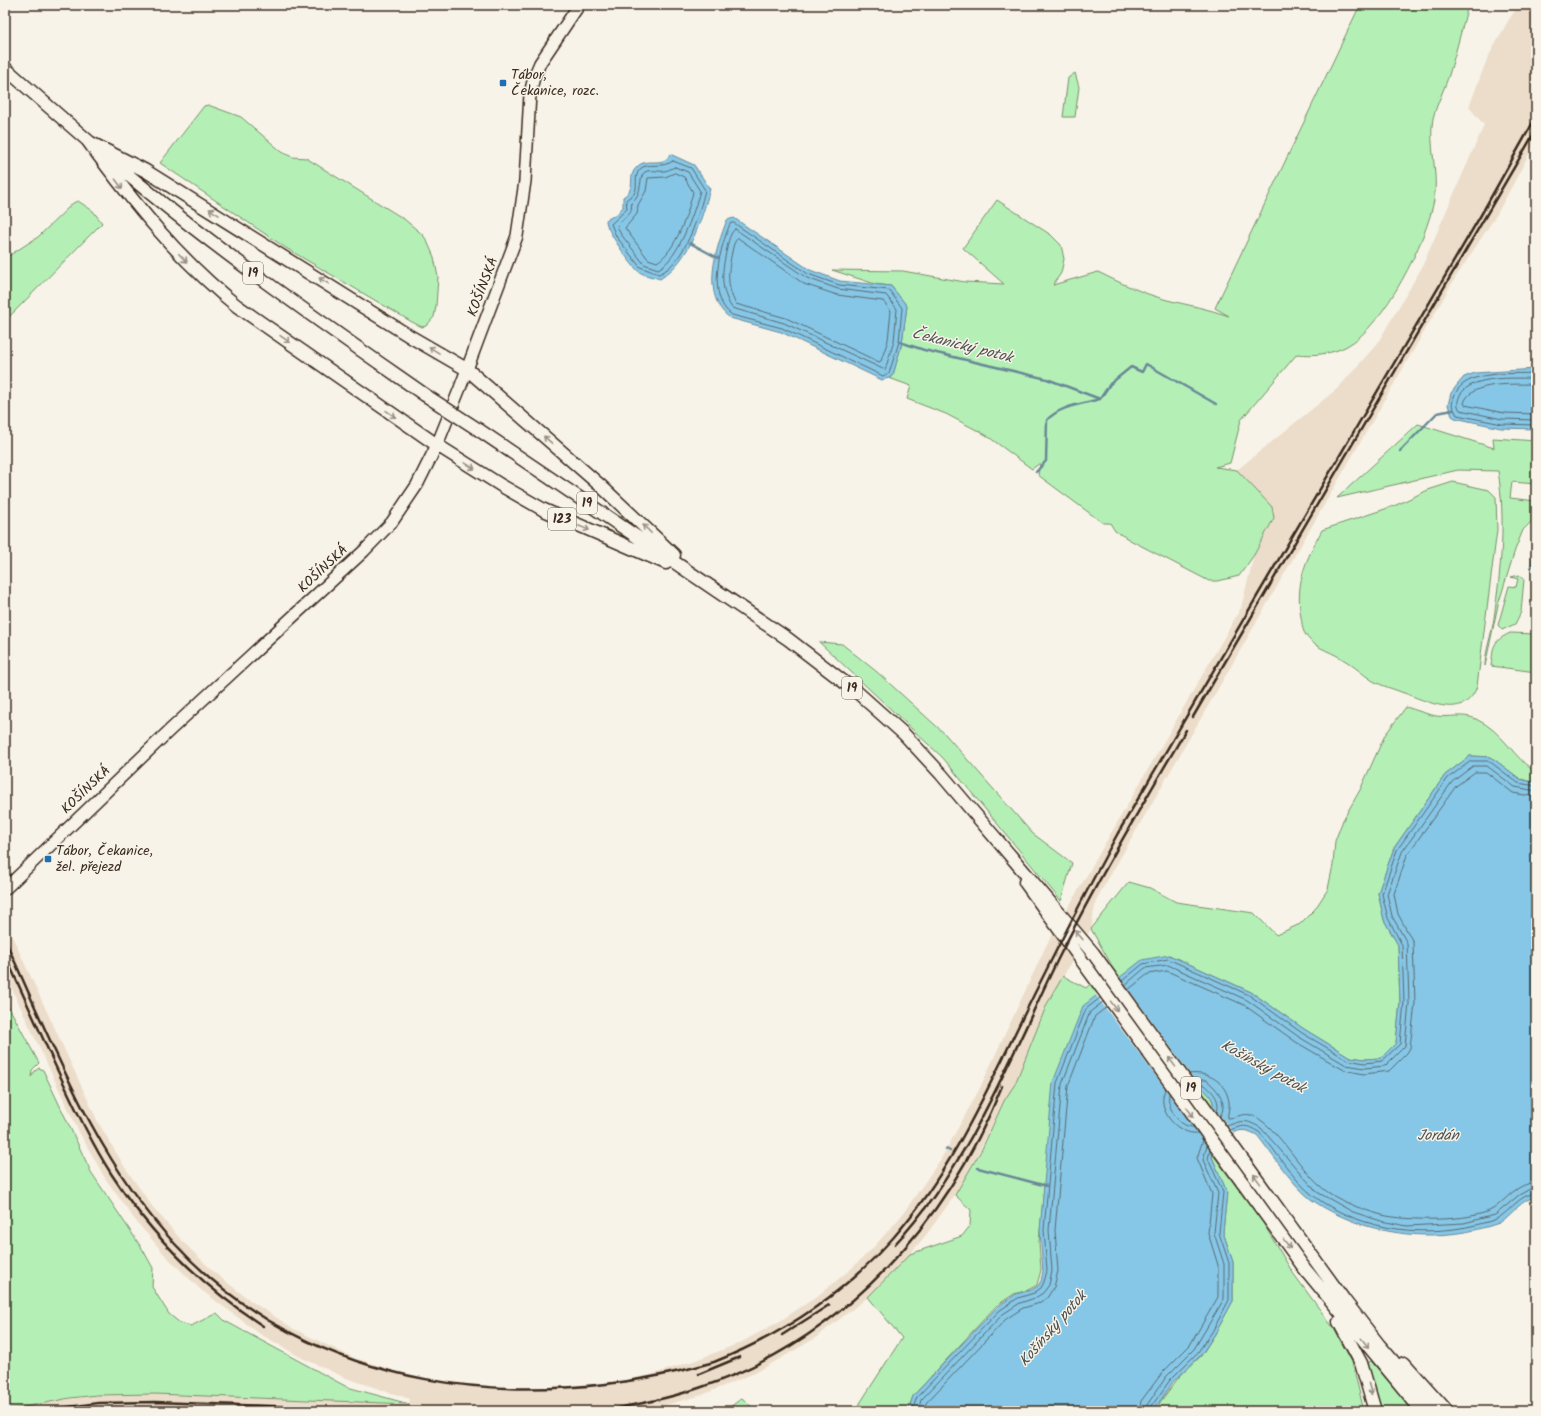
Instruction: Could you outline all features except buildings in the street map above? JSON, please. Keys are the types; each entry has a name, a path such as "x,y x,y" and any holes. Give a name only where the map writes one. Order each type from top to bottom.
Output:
{"main road":[{"name":"19","path":"5,68 88,141 227,254 290,301 426,395 788,639 857,692 922,753 1034,880 1103,966 1344,1300 1379,1345 1436,1411"},
{"path":"88,141 146,171 411,337 468,370 632,514 695,576"},
{"path":"88,141 128,195 180,256 211,285 237,306 437,445"},
{"name":"123","path":"437,445 502,486 544,510 695,576"},
{"name":"19","path":"986,827 1091,975 1305,1269 1422,1411"},
{"path":"1315,1258 1447,1411"},
{"path":"1305,1269 1357,1352 1368,1382 1375,1411"}],"street":[{"name":"KOŠÍNSKÁ","path":"5,889 170,730 364,551 392,522 413,491 437,445 468,370 517,236 525,181 530,94 534,77 540,63 579,5"}],"shaded area":[{"path":"1519,5 1536,5 1536,141 1497,214 1454,280 1096,900 1091,929 1047,1004 1015,1084 1004,1101 968,1174 955,1195 926,1235 893,1274 868,1297 814,1339 757,1372 702,1395 643,1411 213,1411 155,1409 12,1411 40,1403 97,1395 155,1394 409,1404 410,1399 346,1378 302,1358 260,1334 200,1289 166,1256 135,1220 105,1178 79,1132 5,974 5,921 98,1122 124,1166 152,1206 182,1241 215,1273 251,1301 294,1329 354,1358 418,1378 463,1386 536,1390 601,1385 651,1375 740,1343 780,1321 816,1297 851,1269 872,1249 902,1215 941,1159 979,1090 1046,946 1241,608 1254,555 1274,518 1272,507 1237,470 1338,388 1377,344 1421,269 1484,125 1469,107 1487,59 1508,21"}],"green space":[{"path":"1360,5 1468,5 1449,75 1433,118 1432,138 1435,180 1434,200 1423,237 1413,258 1389,302 1375,320 1361,336 1341,349 1323,354 1297,354 1241,420 1230,463 1215,467 1237,470 1272,507 1274,518 1254,555 1239,576 1218,581 1209,581 1130,540 1115,531 1110,523 1103,523 1038,475 1040,463 1032,469 986,435 946,414 907,399 911,386 889,378 893,375 902,343 907,306 891,286 875,284 832,270 903,271 965,282 1004,284 963,248 997,200 1051,235 1061,245 1064,259 1061,273 1053,285 1098,272 1149,294 1229,316 1215,308"},
{"path":"1075,73 1079,87 1075,117 1063,117 1068,78"},
{"path":"208,105 241,117 282,152 292,157 306,158 404,219 423,235 434,257 438,277 434,317 426,326 422,327 412,322 286,248 160,163 204,106"},
{"path":"78,201 93,211 102,223 5,321 5,260 10,255 38,237 73,203"},
{"path":"1418,424 1494,448 1493,438 1536,441 1536,484 1512,482 1510,498 1536,501 1536,517 1523,530 1515,550 1498,605 1485,666 1486,654 1494,618 1502,544 1502,508 1498,471 1458,470 1337,498"},
{"path":"1453,482 1489,490 1496,497 1497,530 1477,686 1471,697 1464,703 1455,706 1445,706 1424,701 1377,683 1345,660 1315,645 1307,637 1303,629 1300,593 1303,572 1311,551 1322,530 1394,506 1428,490"},
{"path":"1519,575 1524,579 1521,612 1515,624 1502,630 1498,625 1509,586 1516,587 1518,579 1511,577"},
{"path":"1510,633 1536,634 1536,672 1491,666 1493,650 1496,642"},
{"path":"819,642 842,644 877,672 945,734 1032,833 1072,863 1061,901 943,758"},
{"path":"1406,707 1436,716 1471,717 1486,724 1521,760 1536,772 1536,783 1520,779 1491,757 1470,756 1445,775 1394,848 1378,893 1384,920 1398,945 1400,1002 1396,1043 1381,1058 1365,1059 1350,1057 1304,1029 1251,992 1169,955 1047,1158 1039,1242 1041,1270 1037,1285 1028,1290 1014,1294 996,1306 913,1396 908,1411 855,1411 902,1338 868,1297 910,1254 962,1236 970,1226 971,1210 955,1195 982,1149 1004,1101 1015,1084 1047,1004 1063,976 1086,988 1111,964 1091,929 1129,882 1150,888 1176,902 1254,913 1276,935 1300,924 1315,909 1328,889 1333,865 1335,841 1343,820 1360,790 1385,735"},
{"path":"5,1000 39,1063 32,1070 31,1077 39,1068 43,1070 91,1172 143,1250 153,1268 152,1287 169,1314 180,1323 191,1326 217,1313 225,1321 347,1387 409,1404 155,1394 97,1395 70,1398 5,1411"},
{"path":"1202,1088 1211,1097 1213,1109 1199,1118 1178,1097 1194,1089"},
{"path":"1213,1155 1263,1223 1293,1273 1334,1329 1352,1362 1364,1411 1158,1411 1160,1402 1179,1377 1201,1356 1233,1301 1233,1262 1223,1232 1227,1192 1212,1157"},
{"path":"1371,1361 1414,1411 1379,1411 1375,1388 1367,1363"},
{"path":"742,1398 756,1411 725,1411"},
{"path":"98,1409 213,1411 84,1411"}],"water":[{"path":"670,154 694,165 710,189 703,214 687,251 670,271 660,279 644,275 637,270 609,231 606,220 617,214 623,207 623,197 630,190 632,174 637,167 645,162 663,161"},
{"path":"734,218 810,270 840,281 891,286 907,306 902,343 893,375 882,380 781,332 730,318 721,309 715,297 713,271 715,258 727,220"},
{"path":"1536,369 1536,429 1501,428 1455,418 1452,416 1448,405 1451,393 1464,377 1475,373"},
{"path":"1533,546 1536,546 1536,567 1531,567"},
{"name":"Jordán","path":"1470,756 1491,757 1520,779 1536,783 1536,1198 1527,1200 1499,1223 1468,1231 1422,1235 1398,1233 1375,1228 1332,1212 1312,1200 1291,1179 1257,1135 1242,1130 1234,1132 1220,1139 1212,1157 1227,1192 1223,1232 1233,1262 1233,1301 1215,1334 1201,1355 1173,1382 1153,1411 908,1411 913,1396 997,1307 1016,1294 1031,1290 1038,1286 1041,1281 1043,1271 1040,1230 1053,1082 1083,1006 1142,960 1169,955 1251,992 1304,1029 1350,1057 1365,1059 1381,1058 1396,1043 1400,1002 1398,945 1384,920 1378,893 1394,848 1445,775","holes":["1202,1088 1212,1100 1213,1109 1191,1119 1182,1093"]}],"pier":[{"path":"1119,976 1202,1090 1183,1095 1198,1116 1212,1108 1211,1103 1235,1135 1221,1140 1215,1156 1095,994"}],"waterway":[{"name":"Čekanický potok","path":"690,243 718,258"},
{"name":"Čekanický potok","path":"900,342 924,350 1047,379 1100,399 1110,384 1131,367 1142,372 1146,364 1216,404"},
{"path":"1036,472 1046,461 1047,420 1052,415 1065,409 1100,399"},
{"name":"Čekanický potok","path":"1400,451 1437,413 1453,410"},
{"path":"946,1149 950,1151"},
{"path":"978,1168 1047,1186"},
{"path":"5,1404 8,1410"}],"railway":[{"path":"5,940 78,1099 121,1175 147,1211 175,1244 230,1294 291,1333 356,1361 426,1379 497,1388 570,1387 643,1379 714,1362 764,1339 811,1310 854,1277 893,1238 931,1188 979,1106 1056,950 1118,833 1481,215 1536,117"},
{"path":"1193,717 1536,130"},
{"path":"895,1244 921,1214 967,1145 987,1108 1058,959 1088,901 1186,730"},
{"path":"5,955 82,1122 112,1175 144,1219 180,1259 220,1295 263,1326"},
{"path":"602,1411 687,1392 751,1367 799,1340 843,1308 884,1271 920,1230 952,1185 979,1137 1002,1086"},
{"path":"782,1335 829,1305"},
{"path":"699,1374 740,1357"},
{"path":"39,1411 98,1403 155,1402 406,1411"}],"place":[{"name":"Tábor, Čekanice, rozc.","path":"503,83"},
{"name":"Tábor, Čekanice, žel. přejezd","path":"48,859"}],"water label":[{"name":"Košínský potok","path":"1263,1067"},
{"name":"Košínský potok","path":"1053,1329"}]}
